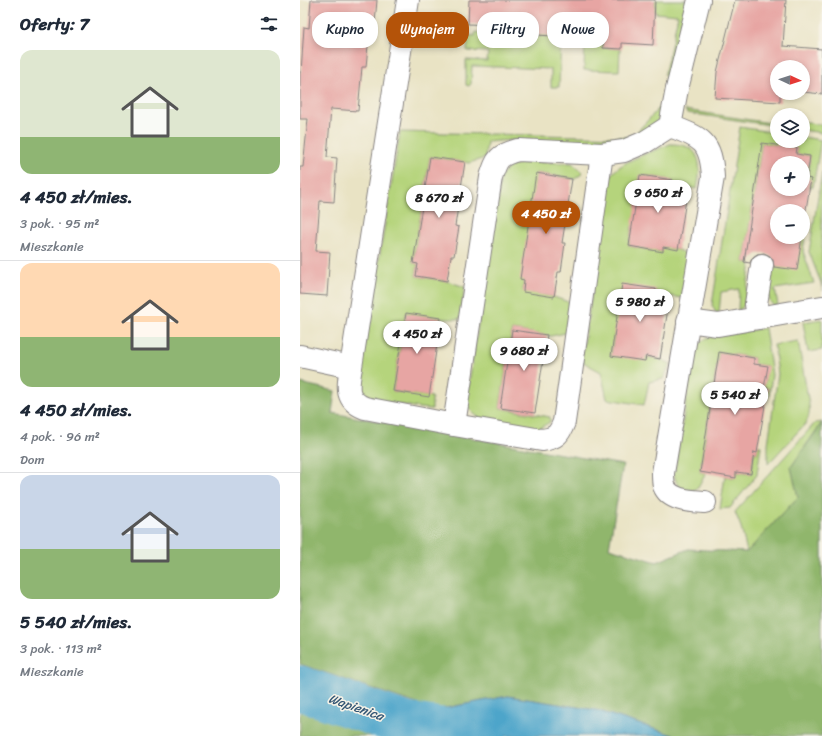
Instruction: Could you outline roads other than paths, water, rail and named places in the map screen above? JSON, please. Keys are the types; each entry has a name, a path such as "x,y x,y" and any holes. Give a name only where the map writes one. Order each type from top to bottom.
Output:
{"lane":[{"path":"408,0 351,366 349,392 352,400 357,405 365,408 454,425 542,440 552,439 560,432 564,422 602,154"},
{"path":"454,425 491,177 497,161 505,153 518,150 602,154 624,151 645,142 670,126 677,89 699,0"},
{"path":"670,126 693,135 707,146 712,159 713,177 663,473 664,485 670,495 682,500 705,502"},
{"path":"758,318 756,304 762,265"},
{"path":"688,321 718,325 822,307"},
{"path":"300,356 351,366"}],"water":[{"path":"508,696 596,710 676,736 428,736 435,710"}],"waterway":[{"name":"Wapienica","path":"300,688 407,725 483,736"}]}
